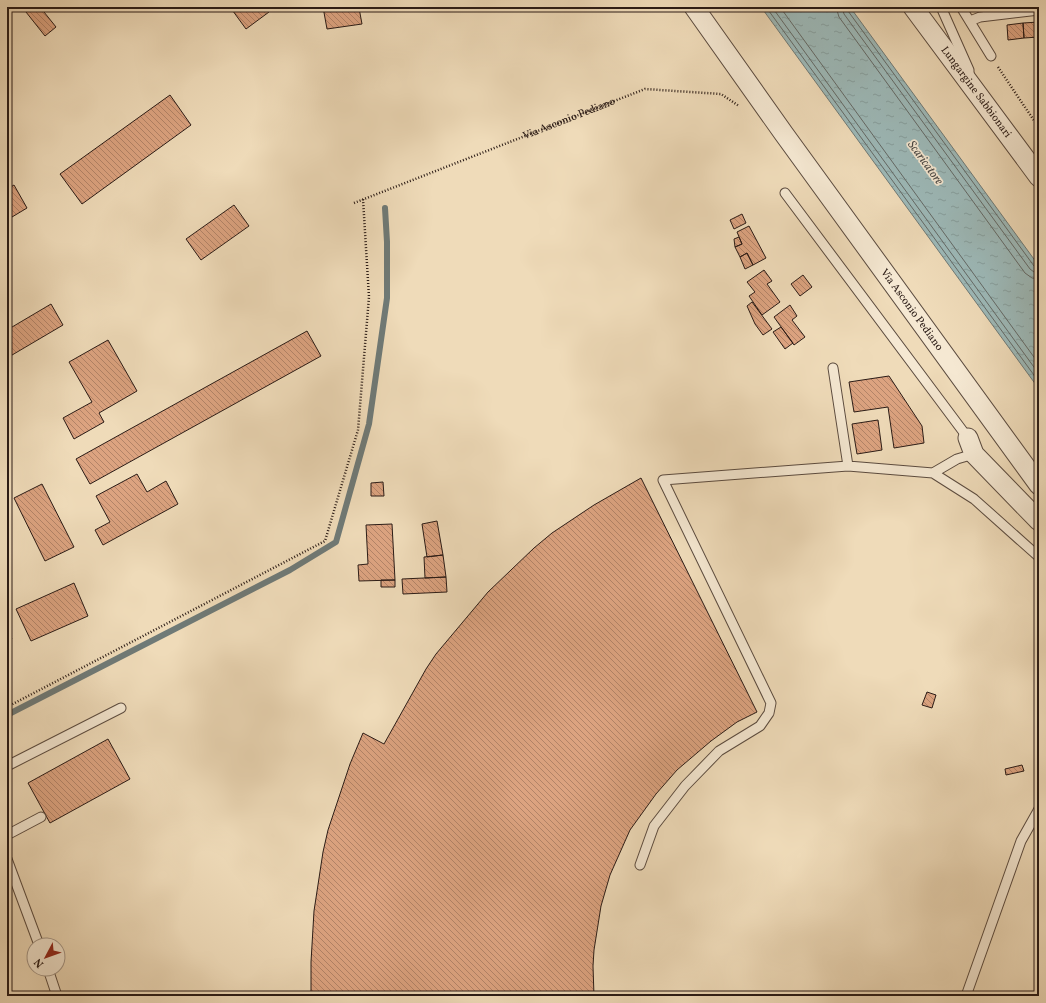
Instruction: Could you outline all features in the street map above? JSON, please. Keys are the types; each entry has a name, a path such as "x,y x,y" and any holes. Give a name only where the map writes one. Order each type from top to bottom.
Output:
{"street":[{"name":"Via Asconio Pediano","path":"694,7 1039,486"},
{"name":"Lungargine Sabbionari","path":"913,7 1039,177"},
{"path":"971,446 1039,521"}],"lane":[{"path":"941,7 969,70 968,82"},
{"path":"960,7 991,56"},
{"path":"970,21 980,17 1039,10"},
{"path":"785,193 971,446 958,459 933,473"},
{"path":"833,368 848,466"},
{"path":"640,865 654,826 685,786 719,751 760,726 769,713 772,703 663,480 848,466 933,473 974,499 1039,557"},
{"path":"7,766 121,708"},
{"path":"966,996 1021,841 1039,808"},
{"path":"7,835 41,817"},
{"path":"7,859 36,937"},
{"path":"51,977 57,996"}],"path":[{"path":"991,56 1039,128"},
{"name":"Via Asconio Pediano","path":"354,203 645,89 721,94 740,106"},
{"path":"7,707 325,541 358,430 369,297 363,199"}],"water":[{"name":"Scaricatore","path":"761,7 850,7 1039,266 1039,389"}],"building":[{"path":"22,7 40,7 56,27 45,36"},
{"path":"230,7 265,7 269,12 246,29"},
{"path":"323,7 366,7 359,8 362,24 327,29"},
{"path":"1039,22 1039,37 1024,38 1023,23"},
{"path":"1023,23 1024,38 1008,40 1007,25"},
{"path":"170,95 191,125 82,204 60,174"},
{"path":"14,185 27,208 7,220 7,189"},
{"path":"234,205 249,226 201,260 186,239"},
{"path":"742,214 746,223 734,229 730,220"},
{"path":"749,226 766,258 753,265 747,253 740,257 735,247 742,244 737,232"},
{"path":"739,237 742,244 735,247 734,239"},
{"path":"747,253 753,265 745,269 740,257"},
{"path":"764,270 772,281 767,284 780,302 762,315 749,296 755,292 747,282"},
{"path":"803,275 812,287 800,296 791,284"},
{"path":"752,302 772,329 763,335 755,324 747,306"},
{"path":"51,304 63,325 7,358 7,330"},
{"path":"790,305 797,316 792,320 805,337 794,345 774,317"},
{"path":"781,327 793,343 785,349 773,332"},
{"path":"307,331 321,356 90,484 76,459"},
{"path":"108,340 137,391 99,413 104,422 74,439 63,418 92,402 69,362"},
{"path":"889,376 922,426 924,443 894,448 888,407 854,412 849,382"},
{"path":"878,420 882,450 857,454 852,424"},
{"path":"137,474 147,492 166,481 178,504 103,545 95,530 110,522 96,496"},
{"path":"641,478 757,712 737,722 711,741 677,770 656,794 630,830 610,875 601,906 594,950 594,996 311,996 314,911 323,852 328,830 350,764 363,733 384,744 436,654 488,592 552,533 594,505"},
{"path":"383,482 384,496 371,496 371,483"},
{"path":"42,484 74,547 45,561 14,498"},
{"path":"437,521 443,555 427,557 422,524"},
{"path":"392,524 395,580 359,581 358,565 368,564 366,525"},
{"path":"443,555 446,577 425,578 424,557"},
{"path":"446,577 447,592 403,594 402,579"},
{"path":"381,580 395,580 395,587 381,587"},
{"path":"74,583 88,616 31,641 16,609"},
{"path":"7,634 12,638 7,646"},
{"path":"927,692 936,695 932,708 922,705"},
{"path":"108,739 130,779 50,823 28,783"},
{"path":"1022,765 1024,771 1006,775 1005,769"}],"waterway":[{"path":"7,715 290,570 336,542 369,424 387,298 387,242 385,208"}]}
